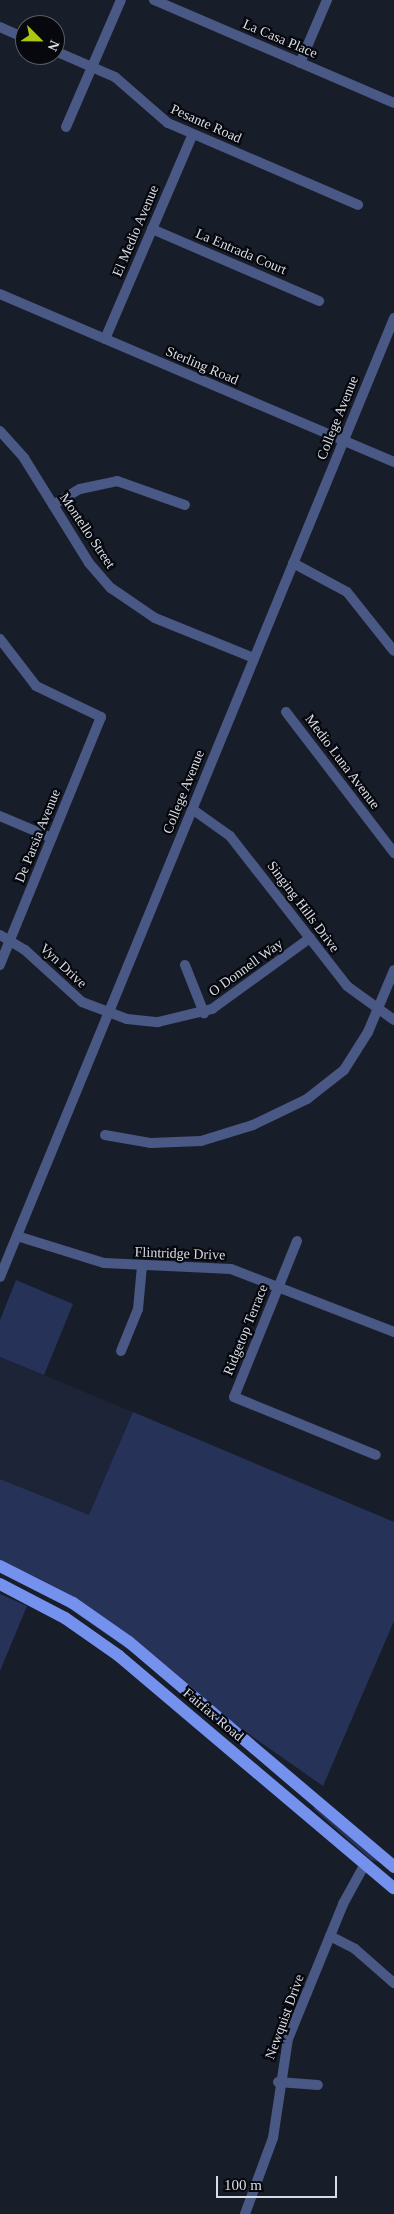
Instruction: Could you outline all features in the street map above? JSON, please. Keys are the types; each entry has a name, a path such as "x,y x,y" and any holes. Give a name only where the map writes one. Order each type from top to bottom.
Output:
{"main road":[{"name":"Fairfax Road","path":"0,1566 73,1603 129,1642 394,1867"},
{"name":"Fairfax Road","path":"0,1584 65,1618 119,1656 394,1888"},
{"path":"302,1811 321,1810 353,1832"},
{"path":"365,1864 379,1864 394,1873"}],"street":[{"path":"66,128 121,0"},
{"name":"La Casa Place","path":"154,0 394,103"},
{"path":"300,62 327,0"},
{"path":"0,27 15,34"},
{"name":"Pesante Road","path":"65,55 126,84 158,117 358,205"},
{"name":"El Medio Avenue","path":"105,339 193,134"},
{"name":"La Entrada Court","path":"152,229 319,301"},
{"name":"Sterling Road","path":"0,294 343,442 394,462"},
{"name":"College Avenue","path":"0,1277 394,318"},
{"name":"Montello Street","path":"0,431 15,446 89,562 124,599 155,618 254,658"},
{"path":"53,505 80,488 117,481 186,505"},
{"path":"293,563 347,592 394,651"},
{"name":"De Parsia Avenue","path":"0,639 36,686 101,717 0,965"},
{"name":"Medio Luna Avenue","path":"286,712 394,853"},
{"name":"Singing Hills Drive","path":"192,809 230,836 346,986 377,1012 394,1020"},
{"path":"0,816 52,838"},
{"name":"Vyn Drive","path":"0,935 38,960 71,995 108,1014"},
{"name":"O Donnell Way","path":"108,1014 158,1022 204,1013 310,938"},
{"path":"185,965 204,1013"},
{"path":"105,1136 151,1143 201,1141 253,1125 307,1099 344,1070 377,1012 394,970"},
{"name":"Flintridge Drive","path":"17,1236 79,1258 142,1266 212,1266 279,1285 394,1332"},
{"name":"Ridgetop Terrace","path":"297,1241 234,1397 376,1455"},
{"path":"122,1351 138,1309 142,1266"},
{"name":"Newquist Drive","path":"245,2214 274,2138 278,2082 288,2039 330,1936 365,1864"},
{"path":"330,1936 355,1949 394,1984"},
{"path":"278,2082 318,2085"}],"shaded area":[{"path":"16,1280 73,1304 44,1375 0,1357 0,1320"},
{"path":"0,1357 133,1412 90,1516 0,1479"},
{"path":"133,1412 394,1522 394,1621 323,1786 0,1560 0,1479 89,1515"},
{"path":"0,1594 27,1606 0,1671"},
{"path":"315,1805 380,1862 371,1860 314,1809"}]}
